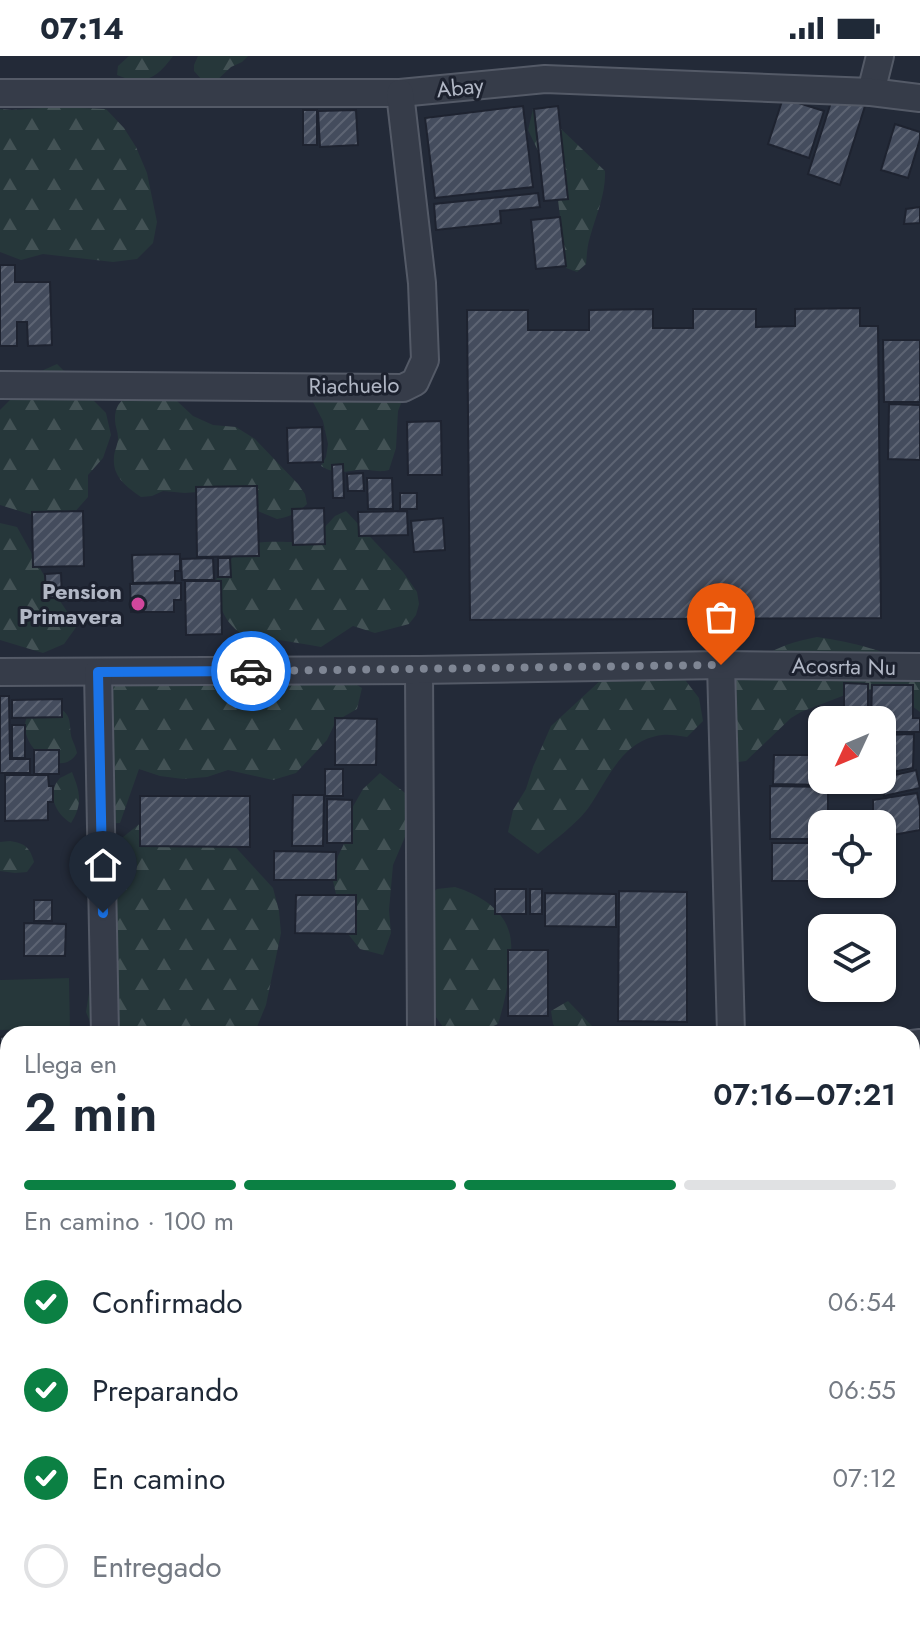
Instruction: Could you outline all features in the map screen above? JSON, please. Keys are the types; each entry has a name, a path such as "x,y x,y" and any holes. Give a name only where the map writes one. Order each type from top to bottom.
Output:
{"street":[{"path":"871,92 880,56"},
{"name":"Abay","path":"0,93 400,93 544,68 920,98"},
{"name":"Riachuelo","path":"0,385 403,388 415,382 425,360 422,283 400,93"},
{"path":"721,665 731,1026"},
{"name":"Acosrta Nu","path":"0,672 721,665 920,667"},
{"path":"419,670 421,1026"},
{"path":"98,672 105,1026"}],"green space":[{"path":"129,56 173,56 162,70 150,78 135,80 117,75 118,66"},
{"path":"198,56 248,56 214,83 202,80 194,71"},
{"path":"0,109 106,109 136,147 147,173 157,222 153,243 137,259 113,262 43,254 21,260 0,252"},
{"path":"533,109 544,109 605,171 586,264 577,272 566,268 554,184 528,130"},
{"path":"57,364 106,413 111,435 103,458 88,475 88,497 73,514 52,521 0,505 0,410 37,373"},
{"path":"316,380 402,401 398,411 396,448 389,470 340,472 321,466 328,444 323,421 313,402"},
{"path":"155,388 177,401 193,416 213,425 236,427 255,439 298,484 307,504 293,514 277,519 210,491 163,491 141,497 122,481 115,470 118,438 116,412 118,405 128,396"},
{"path":"346,511 403,572 417,592 419,604 409,624 375,633 353,626 321,647 251,638 234,628 220,606 216,589 217,577 229,561 253,543 310,543 335,516"},
{"path":"0,523 17,527 51,588 77,626 64,644 43,653 0,640"},
{"path":"817,637 843,642 896,657 920,669 920,712 882,689 858,690 817,706 808,706 808,709 791,718 746,761 730,763 720,734 736,718 734,682 752,664 792,643"},
{"path":"669,659 699,698 703,721 687,737 662,735 648,738 627,752 584,813 538,854 508,832 513,810 526,789 551,726 602,679"},
{"path":"111,671 342,676 362,688 357,709 336,721 327,740 296,773 273,780 228,770 207,777 183,779 139,769 120,823 96,824"},
{"path":"57,707 68,717 77,753 69,761 60,763 41,756 27,738 25,727 27,717"},
{"path":"72,772 79,798 71,823 57,809 53,796 60,778"},
{"path":"380,773 419,804 393,865 389,910 391,933 383,955 360,949 344,929 333,881 338,856 350,832 351,810 363,789"},
{"path":"188,795 273,888 281,933 266,1005 257,1026 92,1026 86,1012 113,845 167,802"},
{"path":"0,842 23,845 31,853 34,862 27,872 0,871"},
{"path":"455,887 484,900 499,914 509,931 511,954 505,999 498,1024 493,1026 442,1026 433,1013 432,893 437,889"},
{"path":"69,978 70,1026 0,1026 0,980"},
{"path":"568,1001 592,1026 554,1026 551,1011"}],"building":[{"path":"833,96 865,106 840,185 808,174"},
{"path":"783,98 824,111 809,158 768,144"},
{"path":"523,106 533,187 435,198 425,118"},
{"path":"558,106 568,199 544,201 534,109"},
{"path":"303,110 317,110 317,145 303,145"},
{"path":"356,110 358,145 320,147 318,111"},
{"path":"895,124 920,132 908,178 881,170"},
{"path":"538,193 540,207 500,211 501,223 436,230 434,204"},
{"path":"920,207 920,223 904,224 906,209"},
{"path":"560,217 566,266 536,269 531,220"},
{"path":"0,265 15,265 15,282 50,282 52,345 28,346 27,322 17,322 17,346 0,346"},
{"path":"860,308 860,326 878,326 881,618 470,620 467,310 528,310 528,330 589,330 589,310 653,309 653,328 693,328 693,309 756,309 756,327 795,326 795,309"},
{"path":"883,340 920,340 920,402 884,402"},
{"path":"889,404 920,405 920,460 888,459"},
{"path":"441,421 442,475 408,475 407,422"},
{"path":"322,427 323,462 288,463 287,428"},
{"path":"343,464 344,498 333,498 332,465"},
{"path":"363,473 364,491 348,491 347,474"},
{"path":"367,478 392,478 393,509 368,509"},
{"path":"257,486 259,556 197,557 196,487"},
{"path":"400,493 417,493 417,509 400,509"},
{"path":"324,508 325,544 293,545 292,509"},
{"path":"83,511 84,566 33,567 32,512"},
{"path":"407,511 408,535 359,536 358,512"},
{"path":"443,518 445,550 414,552 411,521"},
{"path":"180,554 180,571 175,571 175,582 133,583 132,555"},
{"path":"213,558 214,580 182,580 181,559"},
{"path":"218,558 230,558 231,577 218,577"},
{"path":"61,573 62,598 46,598 45,574"},
{"path":"185,581 221,581 222,634 186,635"},
{"path":"181,583 181,600 174,600 174,612 131,612 130,584"},
{"path":"844,683 868,684 868,706 844,706"},
{"path":"872,685 913,685 913,718 920,718 920,732 896,732 896,706 871,706"},
{"path":"0,696 9,696 10,759 30,759 30,773 0,773"},
{"path":"62,699 62,717 12,718 12,700"},
{"path":"335,718 377,719 376,765 335,765"},
{"path":"12,725 25,725 25,758 12,758"},
{"path":"914,734 913,768 896,771 896,735"},
{"path":"34,750 59,750 59,774 34,774"},
{"path":"774,755 808,755 808,785 773,784"},
{"path":"325,769 343,769 343,796 325,796"},
{"path":"916,770 920,788 896,793 896,775"},
{"path":"5,775 48,775 49,786 53,786 53,802 48,802 48,820 5,821"},
{"path":"770,786 808,787 808,794 828,794 828,810 808,810 808,839 770,839"},
{"path":"917,793 920,830 896,834 896,810 873,810 873,800"},
{"path":"293,795 324,795 323,846 292,846"},
{"path":"140,796 250,796 250,847 140,846"},
{"path":"327,799 352,800 352,843 327,843"},
{"path":"772,843 808,843 808,881 772,881"},
{"path":"274,851 336,852 336,880 274,880"},
{"path":"495,889 526,889 526,914 495,914"},
{"path":"530,889 542,889 542,914 530,914"},
{"path":"619,891 687,892 687,1022 618,1021"},
{"path":"545,893 616,894 616,927 545,926"},
{"path":"296,895 356,895 356,934 295,933"},
{"path":"34,900 52,900 52,921 34,921"},
{"path":"24,923 66,924 65,956 24,956"},
{"path":"508,950 548,950 548,1016 508,1016"}],"way so far":[{"path":"251,671 721,665"}],"place":[{"name":"Pension Primavera","path":"138,604"}],"route":[{"path":"103,913 98,672 251,671"}]}
